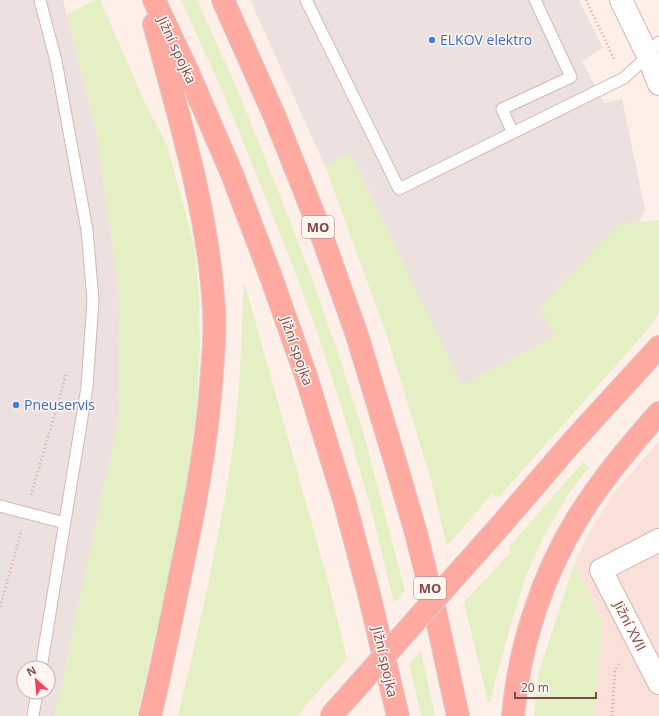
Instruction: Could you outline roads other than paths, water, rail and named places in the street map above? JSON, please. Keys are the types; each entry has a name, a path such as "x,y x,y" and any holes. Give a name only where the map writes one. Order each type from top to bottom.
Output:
{"highway":[{"path":"148,0 197,186 210,268 214,308 213,358 208,421 200,478 190,533 150,716"},
{"name":"Jižní spojka","path":"154,0 188,72 232,174 270,274 306,376 351,526 398,716"},
{"name":"MO","path":"223,0 283,139 318,226 357,335 416,533 436,613 458,716"},
{"path":"331,716 500,526 573,441 659,347"},
{"path":"513,716 520,662 530,627 544,584 567,536 590,499 623,455 659,413"}],"street":[{"path":"621,0 654,49 659,84"},
{"name":"Jižní XVII","path":"659,540 602,570 659,683"}],"lane":[{"path":"40,0 56,61 87,230 93,300 87,387 42,660"},
{"path":"306,0 399,189 624,78 654,49"},
{"path":"513,133 502,109 571,77 535,0"},
{"path":"0,506 65,523"},
{"path":"33,716 36,700"}],"place":[{"name":"ELKOV elektro","path":"432,40"},
{"name":"Pneuservis","path":"16,405"}]}
